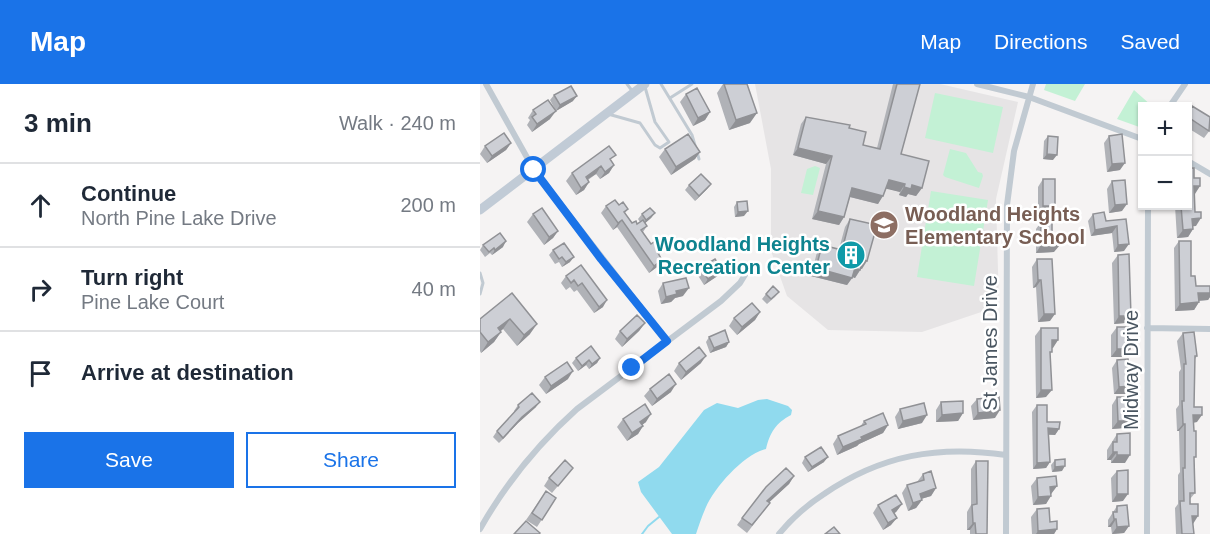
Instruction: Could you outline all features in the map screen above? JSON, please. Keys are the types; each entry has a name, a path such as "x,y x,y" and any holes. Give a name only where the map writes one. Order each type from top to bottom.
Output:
{"main road":[{"path":"480,210 645,84"}],"street":[{"path":"486,84 534,170 667,341"},
{"path":"977,84 1029,97 1138,137"},
{"name":"St James Drive","path":"1006,534 1007,205 1014,150 1033,84"},
{"path":"1173,102 1185,84"},
{"path":"1192,163 1210,174"},
{"name":"Midway Drive","path":"1147,534 1148,210"},
{"path":"480,529 508,483 542,442 578,409 722,301 740,283 751,265"},
{"path":"1147,328 1210,329"},
{"path":"779,534 814,500 849,478 879,464 904,457 951,452 988,452 1006,455"}],"lane":[{"path":"627,84 633,93"},
{"path":"607,113 640,123 655,145 660,148 669,142 655,122 645,84"},
{"path":"661,84 692,135 699,159"},
{"path":"670,98 692,84"},
{"path":"480,273 483,283 480,294"}],"shaded area":[{"name":"Woodland Heights Elementary School","path":"755,84 940,84 1018,102 996,199 999,306 922,332 828,330 787,296 771,251 771,169"}],"green space":[{"path":"1046,84 1085,84 1075,101 1044,90"},
{"path":"1134,90 1148,102 1138,102 1138,127 1117,119"},
{"path":"935,93 1003,107 993,153 925,138"},
{"path":"950,149 966,153 978,172 982,173 979,188 943,175"},
{"path":"815,166 820,168 813,195 801,193 807,169"},
{"path":"931,191 988,200 974,286 917,277"}],"water":[{"path":"767,399 788,406 792,410 791,415 774,429 766,449 749,457 723,481 710,499 696,534 672,534 641,492 638,482 659,467 704,410 717,403 738,408"}],"building":[{"path":"724,84 747,84 757,113 736,120"},
{"path":"897,84 920,84 901,154 929,161 922,188 912,185 911,189 904,187 905,184 889,180 883,196 852,188 844,217 818,211 832,156 798,148 806,117 850,125 849,128 866,132 863,145 880,149"},
{"path":"571,86 577,96 560,105 554,95"},
{"path":"697,88 710,112 698,118 686,94"},
{"path":"548,100 556,111 537,124 532,117 536,114 533,110"},
{"path":"1192,106 1210,117 1209,131 1192,120"},
{"path":"504,133 511,143 492,156 485,146"},
{"path":"688,134 700,152 676,167 665,149"},
{"path":"1122,134 1125,163 1112,164 1109,136"},
{"path":"1048,136 1058,137 1057,155 1047,154"},
{"path":"609,146 616,155 610,159 614,165 605,172 601,166 586,177 589,182 581,188 572,173"},
{"path":"1192,168 1194,168 1194,178 1200,178 1200,186 1194,186 1195,212 1201,212 1201,218 1192,219 1193,229 1183,230 1181,210 1192,210"},
{"path":"701,174 711,184 699,196 689,185"},
{"path":"1043,179 1055,179 1055,206 1043,206"},
{"path":"1125,180 1127,204 1115,205 1112,181"},
{"path":"615,200 619,205 623,202 628,209 624,212 632,223 636,221 637,224 643,220 647,226 641,230 651,244 654,242 661,251 658,253 662,260 654,266 622,220 618,223 606,206"},
{"path":"747,201 748,211 738,212 737,202"},
{"path":"542,208 558,231 549,237 533,214"},
{"path":"650,208 655,213 646,220 642,214"},
{"path":"1104,212 1106,221 1126,219 1129,244 1118,245 1117,226 1095,230 1093,214"},
{"name":"Woodland Heights Recreation Center","path":"850,219 877,225 867,261 863,260 860,270 855,268 852,278 816,268 822,245 842,250"},
{"path":"1052,221 1052,236 1060,236 1060,245 1041,245 1041,222"},
{"path":"500,233 506,241 489,252 483,245"},
{"path":"1179,241 1191,241 1191,276 1195,276 1196,286 1210,286 1210,293 1198,293 1199,302 1180,304"},
{"path":"564,243 574,257 566,262 562,257 559,259 553,250"},
{"path":"1129,254 1131,316 1119,316 1118,255"},
{"path":"715,259 722,270 708,279 700,268"},
{"path":"1037,259 1052,259 1055,314 1044,314"},
{"path":"581,265 607,300 599,307 582,283 578,286 574,280 571,283 566,276"},
{"path":"686,278 689,288 676,291 677,294 666,297 663,283"},
{"path":"773,286 779,292 771,299 766,294"},
{"path":"512,293 537,324 524,335 510,319 498,328 501,332 488,342 480,332 480,319"},
{"path":"752,303 760,312 742,327 734,318"},
{"path":"637,315 645,323 627,339 620,331"},
{"path":"1117,327 1130,327 1130,349 1117,349"},
{"path":"1041,328 1058,328 1058,340 1052,340 1052,352 1050,352 1052,390 1041,390"},
{"path":"725,330 729,342 714,348 709,337"},
{"path":"1194,332 1197,356 1195,356 1194,407 1202,407 1202,415 1193,415 1194,431 1196,431 1195,493 1190,493 1190,504 1198,504 1198,516 1192,516 1194,534 1182,534 1180,501 1184,501 1185,424 1183,424 1182,401 1184,401 1184,364 1186,364 1183,333"},
{"path":"591,346 600,358 592,364 589,360 582,366 576,358"},
{"path":"699,347 706,356 686,372 679,363"},
{"path":"1128,359 1131,386 1119,387 1117,360"},
{"path":"567,362 573,371 551,386 545,377"},
{"path":"669,374 676,384 657,399 650,389"},
{"path":"532,393 540,402 522,417 503,438 497,431 519,407 518,405"},
{"path":"999,397 1000,410 978,413 977,399"},
{"path":"1117,397 1130,397 1129,421 1118,421"},
{"path":"963,401 963,413 942,415 941,402"},
{"path":"924,403 927,415 903,421 900,409"},
{"path":"645,404 651,414 640,422 643,426 632,433 623,419"},
{"path":"1037,405 1047,405 1047,422 1060,422 1059,429 1048,428 1050,462 1037,463"},
{"path":"883,413 888,425 843,447 838,436 866,424 864,421"},
{"path":"1130,433 1130,455 1117,455 1117,452 1113,452 1113,442 1117,442 1117,434"},
{"path":"821,447 828,457 812,467 805,457"},
{"path":"1065,459 1065,466 1055,467 1055,460"},
{"path":"565,460 573,468 558,486 549,478"},
{"path":"976,461 988,461 987,534 976,534 975,523 973,523 972,505 977,504"},
{"path":"786,468 794,476 767,501 770,503 752,525 742,518 766,487"},
{"path":"1128,470 1128,494 1117,494 1117,471"},
{"path":"931,471 936,488 920,494 922,500 913,503 907,485 924,480 923,474"},
{"path":"1056,476 1057,486 1050,487 1051,496 1038,497 1037,478"},
{"path":"546,491 556,498 542,520 532,513"},
{"path":"896,495 902,504 892,510 897,518 888,523 878,505"},
{"path":"1127,505 1129,526 1117,527 1113,512 1117,512 1117,506"},
{"path":"1049,508 1050,522 1057,521 1057,529 1038,531 1037,509"},
{"path":"526,521 540,533 514,534"},
{"path":"834,527 840,534 825,534"}],"waterway":[{"path":"642,534 659,517"}],"place":[{"name":"Woodland Heights Elementary School","path":"884,225"},
{"name":"Woodland Heights Recreation Center","path":"851,255"}],"route":[{"path":"534,170 667,341 632,368"}]}
